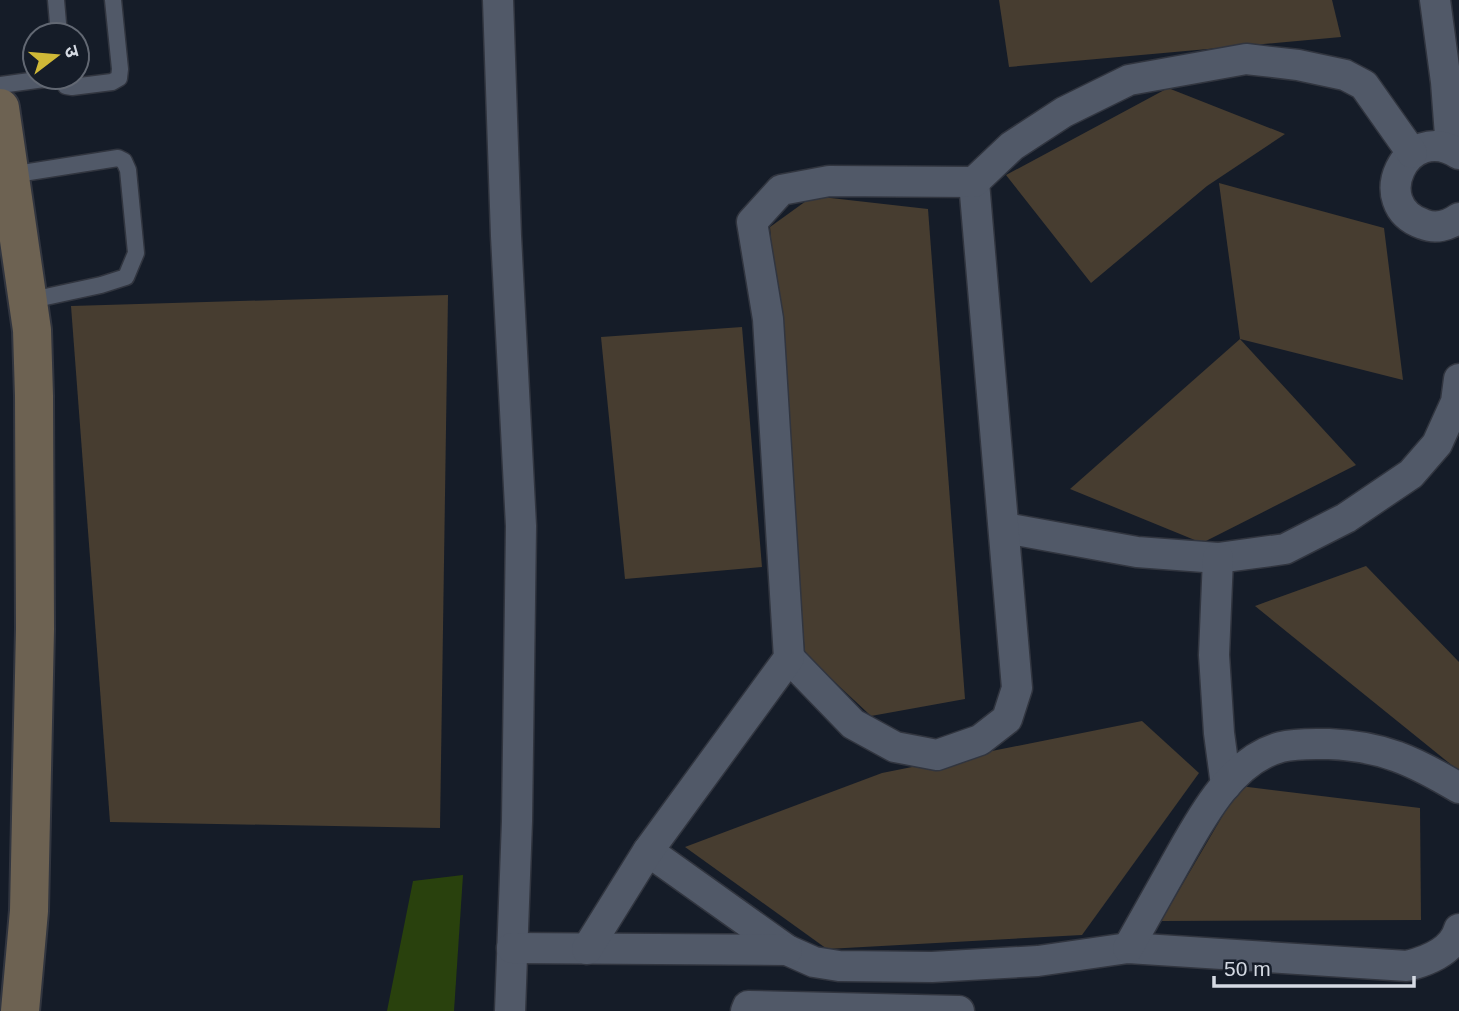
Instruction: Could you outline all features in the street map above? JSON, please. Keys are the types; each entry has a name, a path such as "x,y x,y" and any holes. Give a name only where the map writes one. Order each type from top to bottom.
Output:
{"street":[{"path":"498,0 506,236 521,526 517,821 510,1011"},
{"path":"1435,0 1453,82 1455,152 1437,146 1412,153 1402,162 1395,188 1404,212 1415,221 1427,226 1440,226 1459,218"},
{"path":"587,949 648,851 789,657 768,319 752,222 781,190 829,181 974,182 1012,146 1064,112 1129,80 1246,58 1345,75 1364,85 1412,153"},
{"path":"0,108 32,330 34,396 35,629 29,911 20,1011"},
{"path":"789,657 853,724 895,747 937,755 980,740 1007,719 1017,688 974,182"},
{"path":"1005,528 1137,552 1218,558 1285,549 1346,519 1410,474 1437,444 1456,402 1459,379"},
{"path":"1218,558 1214,655 1219,733 1226,785"},
{"path":"1128,948 1206,811 1226,785 1251,761 1280,747 1311,744 1353,745 1389,752 1459,788"},
{"path":"648,851 787,950 814,962 839,966 932,967 1038,961 1128,948 1408,967 1427,961 1453,944"},
{"path":"512,948 787,950"},
{"path":"746,1011 748,1006 959,1011"}],"lane":[{"path":"55,0 57,21"},
{"path":"91,85 112,82 119,78 113,0"},
{"path":"0,85 21,82"},
{"path":"10,175 118,158 124,161 128,170 136,253 127,277 27,301"}],"green space":[{"path":"463,875 454,1011 387,1011 413,881"}],"building":[{"path":"999,0 1332,0 1341,37 1009,67"},
{"path":"1168,88 1285,134 1207,186 1091,283 1006,175"},
{"path":"1219,183 1384,228 1403,380 1240,339"},
{"path":"813,196 928,209 965,699 871,716 805,654 770,227"},
{"path":"448,295 440,828 110,822 71,306"},
{"path":"742,327 762,567 625,579 601,337"},
{"path":"1240,339 1356,465 1202,543 1070,489"},
{"path":"1366,566 1459,662 1459,771 1255,606"},
{"path":"1142,721 1199,773 1082,935 827,949 685,847 882,773"},
{"path":"1240,786 1420,808 1421,920 1161,921"}]}
